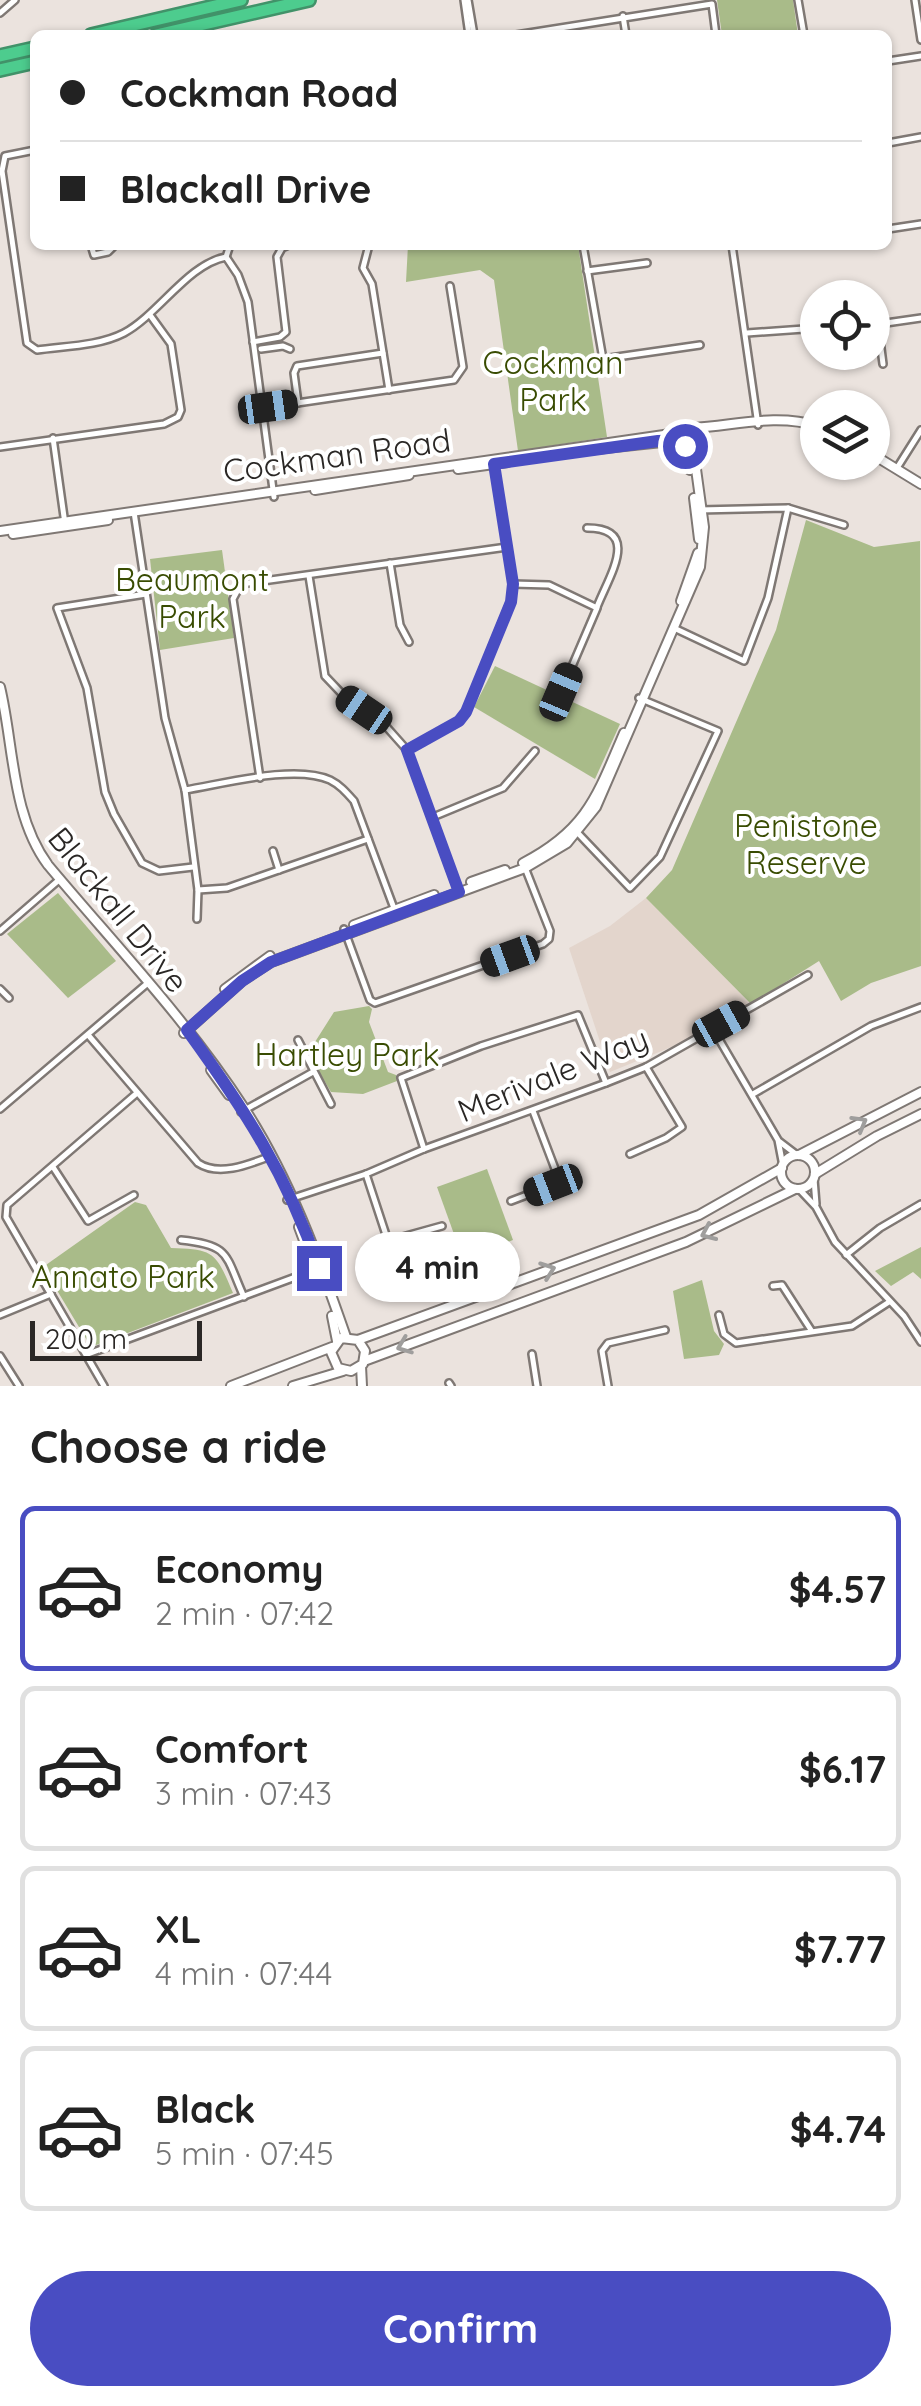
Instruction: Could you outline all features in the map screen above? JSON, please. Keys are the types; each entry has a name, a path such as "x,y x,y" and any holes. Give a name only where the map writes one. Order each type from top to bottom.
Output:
{"highway":[{"path":"113,30 240,0"},
{"path":"178,30 309,0"},
{"path":"0,56 30,49"},
{"path":"0,70 30,63"}],"street":[{"path":"0,13 15,0"},
{"path":"240,0 244,15"},
{"path":"466,0 471,30"},
{"path":"798,0 803,30"},
{"path":"915,0 921,40"},
{"path":"544,30 712,4 715,30"},
{"path":"623,16 625,30"},
{"path":"892,61 921,56"},
{"path":"892,142 921,137"},
{"path":"30,151 4,156 2,171 27,343 37,350 110,339 150,314 207,262 226,257"},
{"path":"0,223 9,221"},
{"path":"892,228 921,224"},
{"path":"228,250 226,257 244,289 274,494"},
{"path":"253,342 280,338 286,332 277,258 281,250"},
{"path":"368,250 364,268 372,284 388,390"},
{"path":"584,250 603,359 700,345"},
{"path":"733,250 758,423"},
{"path":"587,271 646,263"},
{"path":"262,408 454,380 463,367 450,286"},
{"path":"0,446 164,424 178,417 181,410 171,344 150,314"},
{"path":"890,323 921,318"},
{"path":"747,333 800,329"},
{"path":"261,350 283,346 290,349"},
{"path":"298,403 295,368 383,353"},
{"name":"Cockman Road","path":"0,533 664,435 687,436 758,423 800,421"},
{"path":"898,466 921,430"},
{"path":"184,1029 262,967 345,931 524,865 558,850 576,831 605,790 702,560 699,510 687,436"},
{"path":"53,438 65,523"},
{"path":"407,750 459,721 466,712 511,602 513,584 494,461"},
{"path":"890,461 921,481"},
{"path":"699,510 788,508 844,525"},
{"path":"673,628 744,661 768,598 788,508"},
{"path":"134,513 166,718 185,790 198,890 197,918"},
{"path":"561,692 618,553 615,534 607,528 587,528"},
{"path":"260,778 233,599 241,584 506,547"},
{"path":"390,563 400,625 409,642"},
{"path":"309,576 324,676 345,698 383,724 407,750 458,890"},
{"path":"513,584 549,586 597,608"},
{"path":"146,594 57,608 87,688 105,792 114,814 142,864 158,871 194,867"},
{"name":"Blackall Drive","path":"0,687 25,818 59,881"},
{"path":"576,831 630,888 660,857 718,731 642,699"},
{"name":"Blackall Drive","path":"0,710 24,832 59,881 184,1029 243,1111 289,1199 317,1269 339,1342"},
{"path":"433,818 503,788 535,751"},
{"path":"185,790 297,774 327,778 354,801 395,912"},
{"path":"198,890 226,888 368,839"},
{"path":"273,852 279,870"},
{"path":"345,931 370,1000 376,1003 543,944 550,931 524,865"},
{"path":"0,931 59,881"},
{"name":"Merivale Way","path":"289,1199 366,1174 646,1067 808,975"},
{"path":"0,1109 147,983"},
{"path":"0,989 10,998"},
{"path":"753,1094 871,1026 921,1007"},
{"path":"424,1149 402,1078 481,1046 578,1015 606,1083"},
{"path":"713,1029 778,1140 784,1182 816,1207 846,1255 918,1328 921,1342"},
{"path":"89,1036 193,1160 208,1169 236,1167 269,1157"},
{"path":"298,1040 331,1104"},
{"path":"630,1154 682,1128 646,1067"},
{"path":"243,1111 313,1072"},
{"path":"231,1386 339,1342 358,1340 700,1215 798,1155 921,1092"},
{"path":"104,1386 6,1217 7,1206 137,1093"},
{"path":"511,1202 553,1185 557,1174 533,1111"},
{"path":"293,1386 345,1371 686,1242 809,1186 815,1176 877,1136 921,1114"},
{"path":"778,1140 812,1162 816,1207"},
{"path":"52,1167 88,1221 134,1195"},
{"path":"366,1174 388,1241 442,1226"},
{"path":"846,1255 880,1228 921,1204"},
{"path":"181,1240 212,1243 224,1251 244,1298"},
{"path":"87,1355 317,1269"},
{"path":"773,1286 782,1284 812,1331"},
{"path":"0,1315 51,1294"},
{"path":"719,1316 724,1334 736,1343 852,1326 889,1302"},
{"path":"608,1386 602,1352 608,1343 665,1330"},
{"path":"358,1340 364,1348 360,1386"},
{"path":"339,1342 333,1362 360,1386"},
{"path":"532,1354 538,1386"},
{"path":"0,1356 19,1386"}],"shaded area":[{"path":"646,898 751,1004 696,1037 610,1072 569,948 610,926"}],"green space":[{"path":"717,0 793,0 797,30 721,30"},
{"name":"Cockman Park","path":"408,250 579,250 607,437 518,451 494,280 480,270 406,282"},
{"name":"Penistone Reserve","path":"806,520 874,547 920,541 921,966 871,983 841,1001 819,961 751,1004 646,898 672,870 776,630"},
{"name":"Beaumont Park","path":"222,550 234,638 160,650 150,559"},
{"path":"495,666 620,724 595,779 474,707"},
{"path":"58,893 116,961 68,998 7,934"},
{"name":"Hartley Park","path":"369,1006 369,1022 388,1072 396,1075 397,1081 363,1094 331,1092 308,1053 334,1012"},
{"path":"487,1169 513,1240 463,1259 437,1187"},
{"name":"Annato Park","path":"135,1202 146,1205 171,1248 205,1252 218,1261 233,1293 91,1347 43,1267"},
{"path":"921,1247 921,1279 913,1272 891,1286 875,1271"},
{"path":"702,1280 714,1331 724,1344 719,1355 684,1359 673,1291"}],"route":[{"path":"319,1268 272,1156 221,1074 187,1030 242,981 271,962 459,892 407,750 459,721 466,712 511,602 513,568 506,547 494,464 658,441 682,440 685,446"}]}
